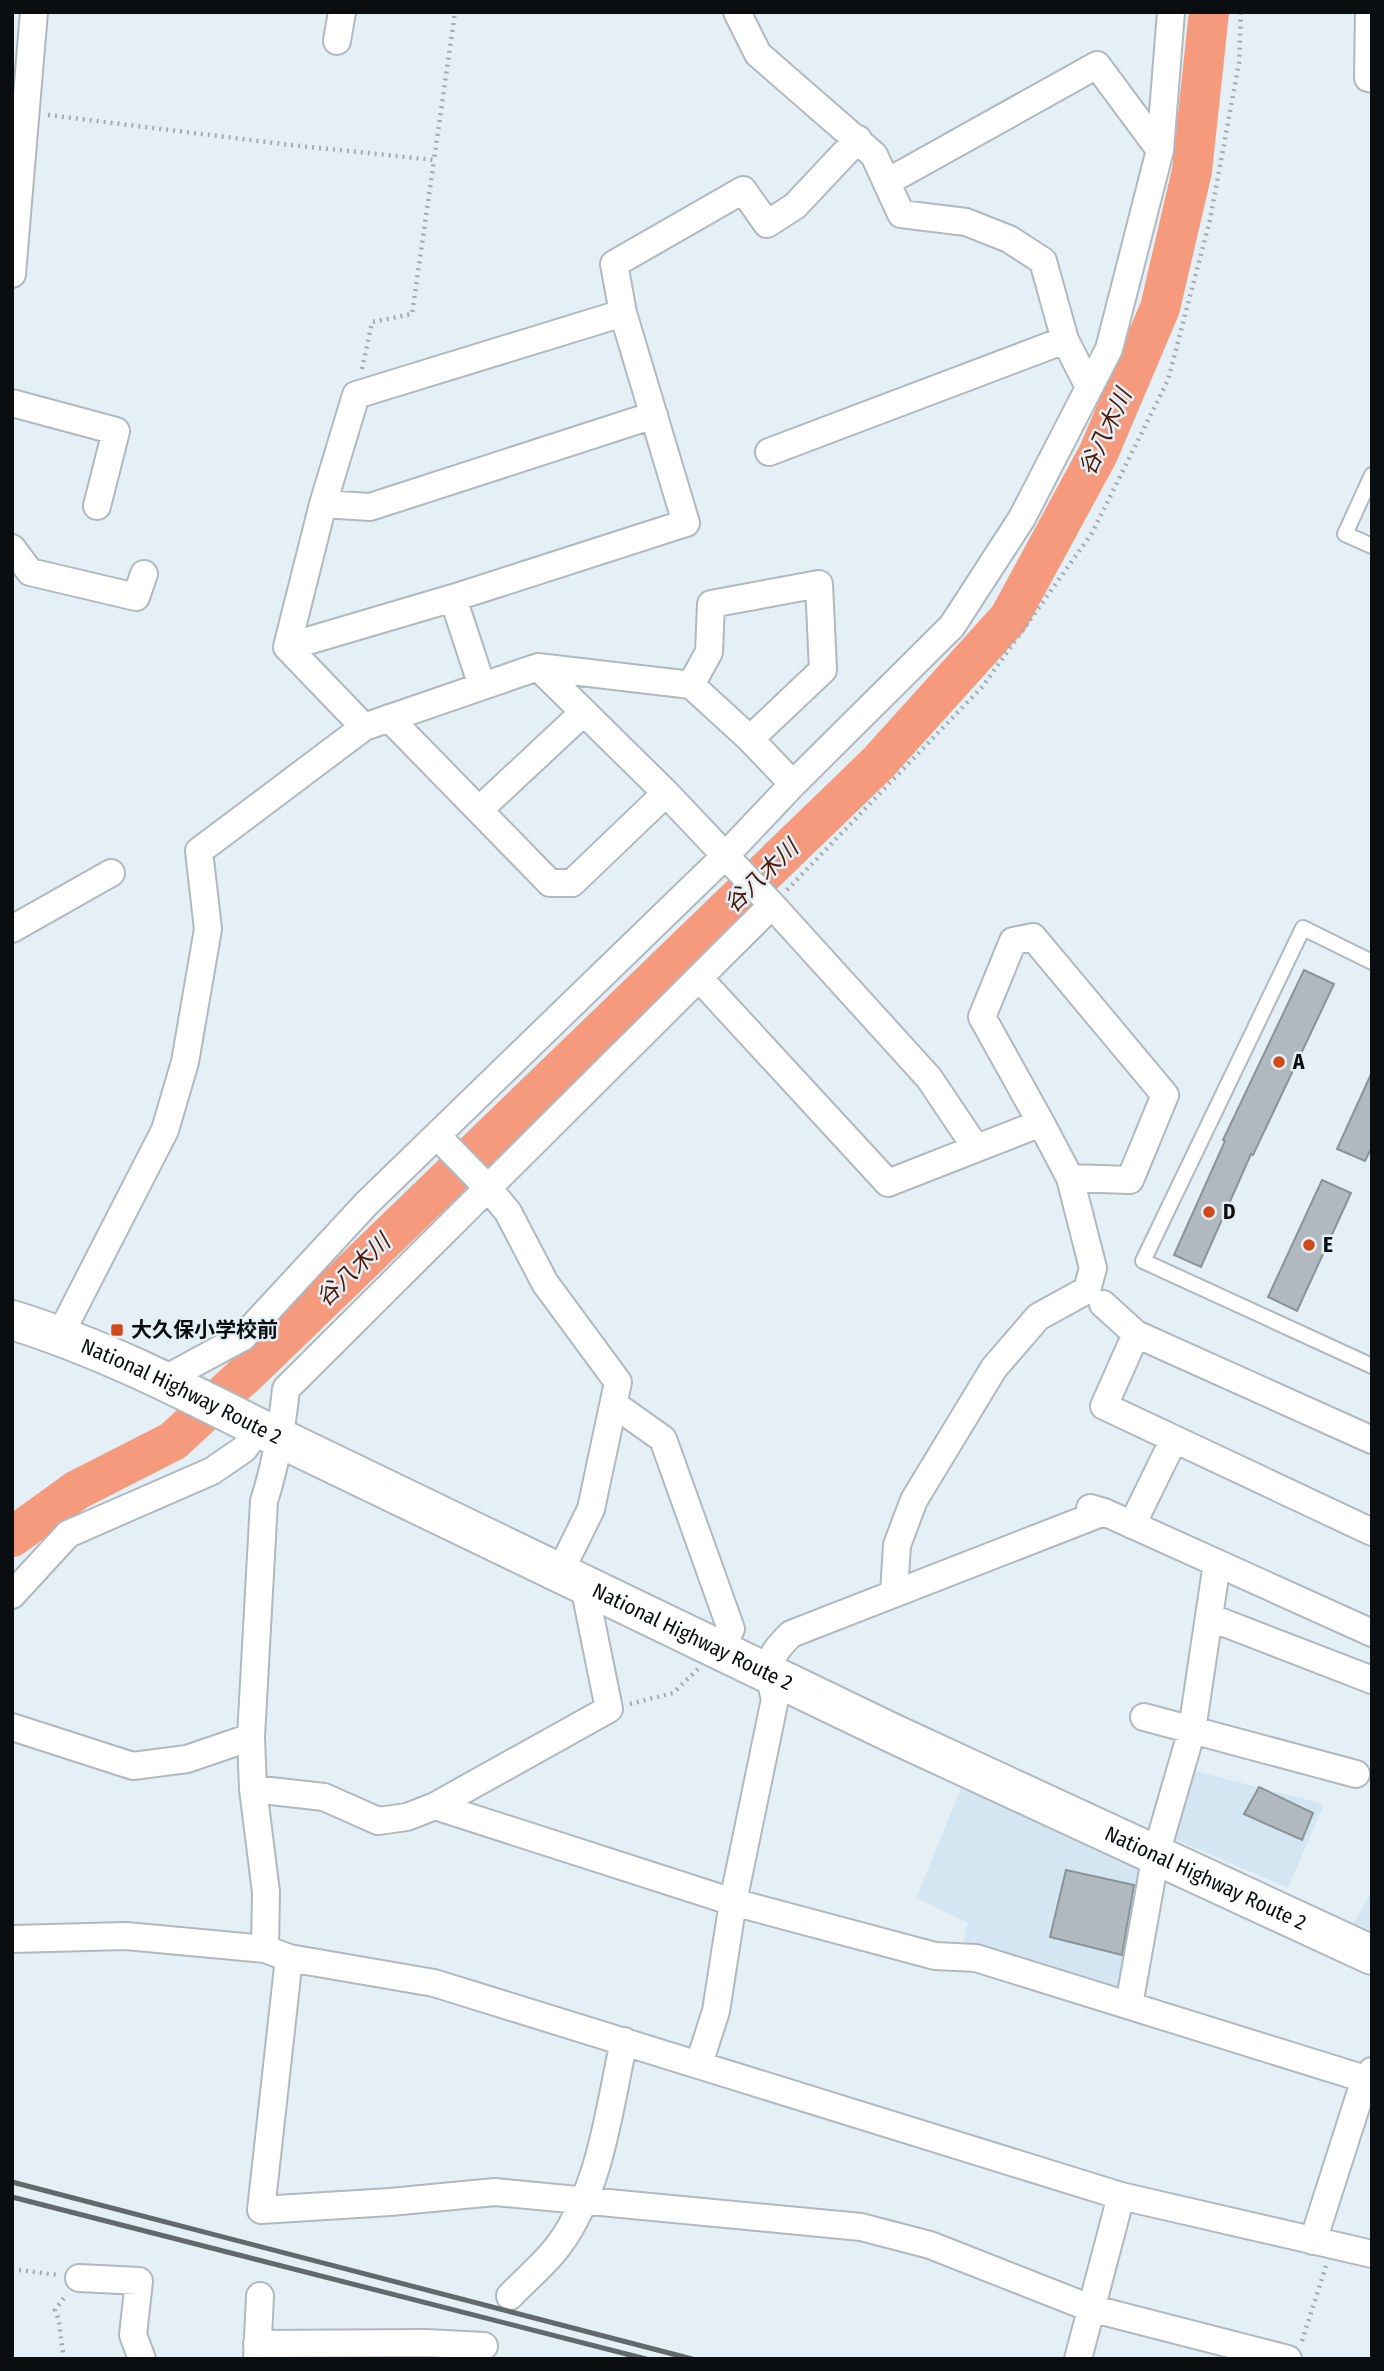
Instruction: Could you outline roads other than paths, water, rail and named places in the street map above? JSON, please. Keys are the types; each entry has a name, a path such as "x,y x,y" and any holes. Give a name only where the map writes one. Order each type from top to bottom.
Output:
{"highway":[{"name":"National Highway Route 2","path":"12,1320 60,1335 164,1379 572,1580 892,1733 1372,1955"}],"street":[{"path":"12,274 21,103 34,12"},
{"path":"337,41 342,12"},
{"path":"737,12 758,54 874,155 901,214 966,222 1009,239 1044,261 1065,340 1089,387"},
{"path":"164,1379 243,1337 368,1203 725,856 793,784 952,626 1022,518 1109,349 1160,150 1171,12"},
{"path":"1369,12 1368,78 1372,79"},
{"path":"887,182 1097,65 1160,150"},
{"path":"287,647 453,598 686,523 623,313 614,264 743,190 767,224 795,206 858,139"},
{"path":"287,647 323,504 356,395 623,313"},
{"path":"769,452 1065,340"},
{"path":"12,403 116,431 97,506"},
{"path":"323,504 370,507 653,415"},
{"path":"12,548 30,572 136,597 144,574"},
{"path":"691,685 709,652 711,604 819,584 823,670 750,739"},
{"path":"453,598 482,686"},
{"path":"287,647 364,727"},
{"path":"60,1335 165,1130 185,1062 208,929 199,850 364,727 538,667 691,685 750,739 793,784"},
{"path":"538,667 666,793 772,905 929,1078 976,1148"},
{"path":"479,810 583,712"},
{"path":"389,718 550,883 572,883 666,793"},
{"path":"12,929 111,873"},
{"path":"265,1949 266,1892 253,1789 251,1737 264,1501 274,1469 270,1433 286,1389 772,905"},
{"path":"894,1593 897,1545 914,1500 994,1368 1038,1317 1087,1290 1093,1268 1070,1178 982,1017 1013,941 1033,937 1165,1095 1130,1180 1070,1178"},
{"path":"699,978 888,1183 1041,1123"},
{"path":"253,1789 324,1797 378,1821 407,1817 435,1806 609,1709 572,1580 591,1509 618,1382 545,1283 508,1212 437,1136"},
{"path":"1103,1304 1136,1334 1372,1440"},
{"path":"1136,1334 1104,1406 1372,1532"},
{"path":"615,1405 663,1439 732,1629 719,1649"},
{"path":"12,1595 68,1534 212,1471 270,1433"},
{"path":"1132,1525 1174,1439"},
{"path":"699,2064 716,2011 733,1902 775,1699 768,1672 774,1652 791,1634 1093,1508 1372,1633"},
{"path":"1129,2005 1156,1854 1192,1730 1217,1563"},
{"path":"1209,1618 1372,1680"},
{"path":"1144,1717 1356,1774"},
{"path":"12,1727 133,1766 187,1759 251,1737"},
{"path":"435,1806 733,1902 935,1956 976,1958 1368,2075 1323,2243"},
{"path":"12,1939 125,1936 265,1949 289,1958 433,1983 1121,2196 1372,2254"},
{"path":"289,1958 261,2210 495,2192 861,2227 930,2245 1090,2308 1294,2352"},
{"path":"510,2296 558,2246 586,2200 624,2041"},
{"path":"1078,2359 1121,2196"},
{"path":"79,2278 139,2281 133,2335 142,2359"},
{"path":"260,2296 257,2352 426,2343 484,2347"}],"lane":[{"path":"1372,475 1345,534 1372,546"},
{"path":"1372,962 1303,928 1143,1261 1372,1366"}],"waterway":[{"name":"谷八木川","path":"12,1537 77,1490 173,1441 248,1372 878,763 1009,618 1098,454 1160,308 1192,171 1209,12"}],"railway":[{"path":"12,2182 692,2359"},
{"path":"12,2197 646,2359"}],"place":[{"name":"A","path":"1279,1062"},
{"name":"D","path":"1209,1212"},
{"name":"E","path":"1309,1245"},
{"name":"大久保小学校前","path":"117,1330"}]}
